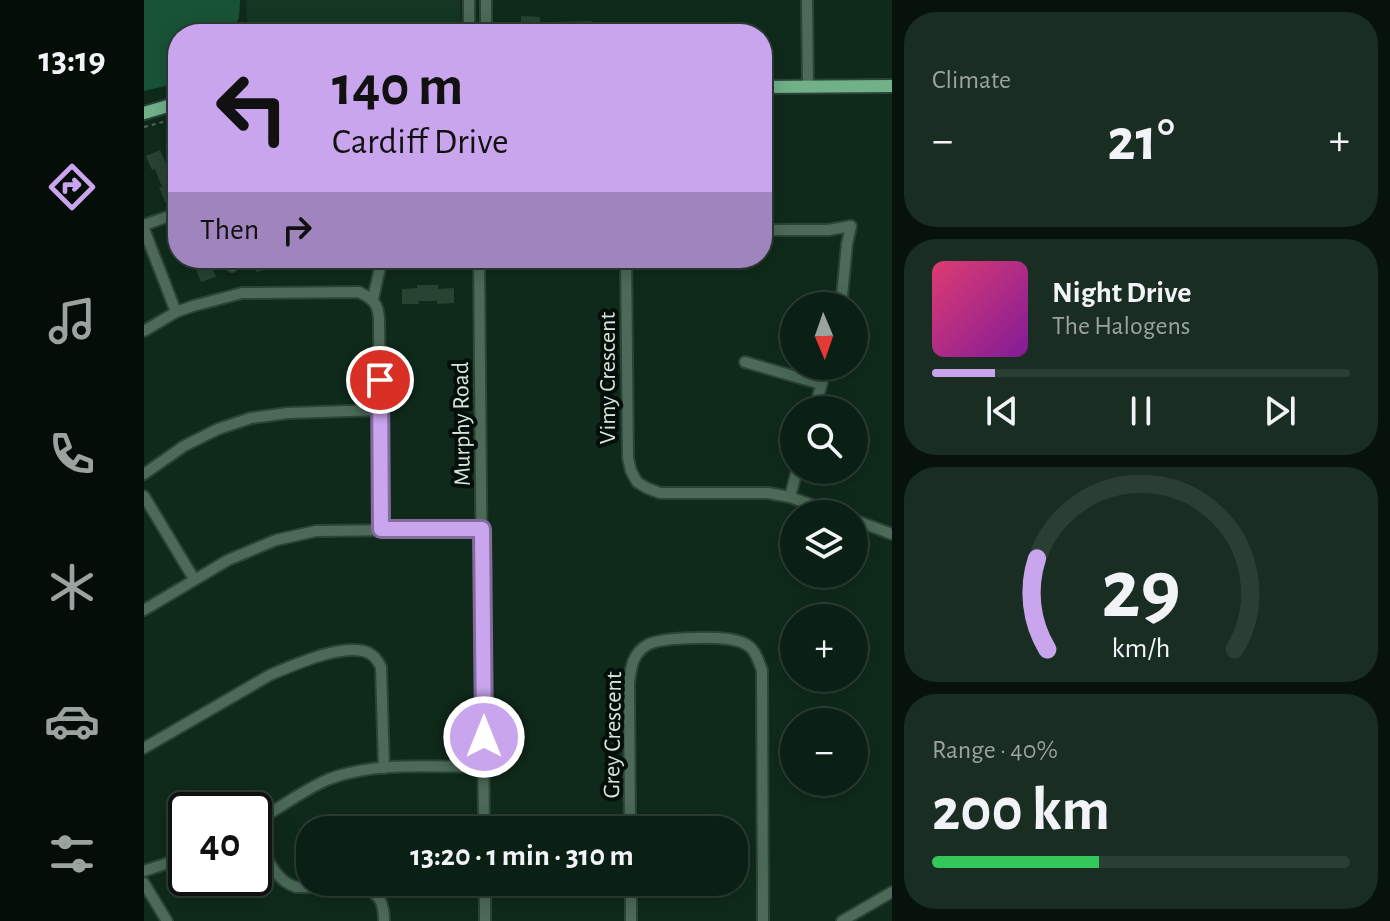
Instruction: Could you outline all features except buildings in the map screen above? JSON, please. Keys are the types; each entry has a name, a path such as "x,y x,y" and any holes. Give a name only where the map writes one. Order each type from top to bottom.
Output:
{"main road":[{"path":"772,87 892,86"},
{"path":"144,113 168,106"}],"street":[{"path":"469,0 469,24"},
{"path":"486,0 486,24"},
{"path":"807,0 808,87"},
{"path":"168,217 144,227 176,312"},
{"path":"772,230 828,230 851,226 842,292"},
{"path":"373,299 380,268"},
{"name":"Murphy Road","path":"479,268 484,816"},
{"name":"Vimy Crescent","path":"626,268 628,458 637,482 660,493 768,493 798,500"},
{"path":"144,331 176,312 242,293 359,292 373,299 378,306 379,319 381,529"},
{"path":"745,362 821,384"},
{"path":"818,396 822,380"},
{"path":"144,474 184,446 218,429 251,418 288,413 380,410"},
{"path":"790,497 793,484"},
{"path":"144,496 194,579"},
{"path":"868,525 892,534"},
{"path":"144,610 228,560 276,540 316,531 482,529"},
{"name":"Grey Crescent","path":"630,816 629,683 631,664 639,652 660,640 729,639 750,648 762,670 763,921"},
{"path":"144,748 270,675 309,660 357,650 377,658 381,667 384,768"},
{"path":"272,813 329,780 365,770 484,767"},
{"path":"144,871 168,863"},
{"path":"272,865 280,879 296,887 363,888 372,891 384,908 384,921"},
{"path":"144,883 167,921"},
{"path":"842,921 892,892"},
{"path":"485,896 485,921"},
{"path":"631,896 631,921"}],"path":[{"path":"144,127 168,121"}],"shaded area":[{"path":"144,0 240,0 236,24 168,24 168,85 144,91"},
{"path":"246,0 460,0 461,24 247,24"}],"route":[{"path":"380,380 381,529 482,529 484,737"}]}
